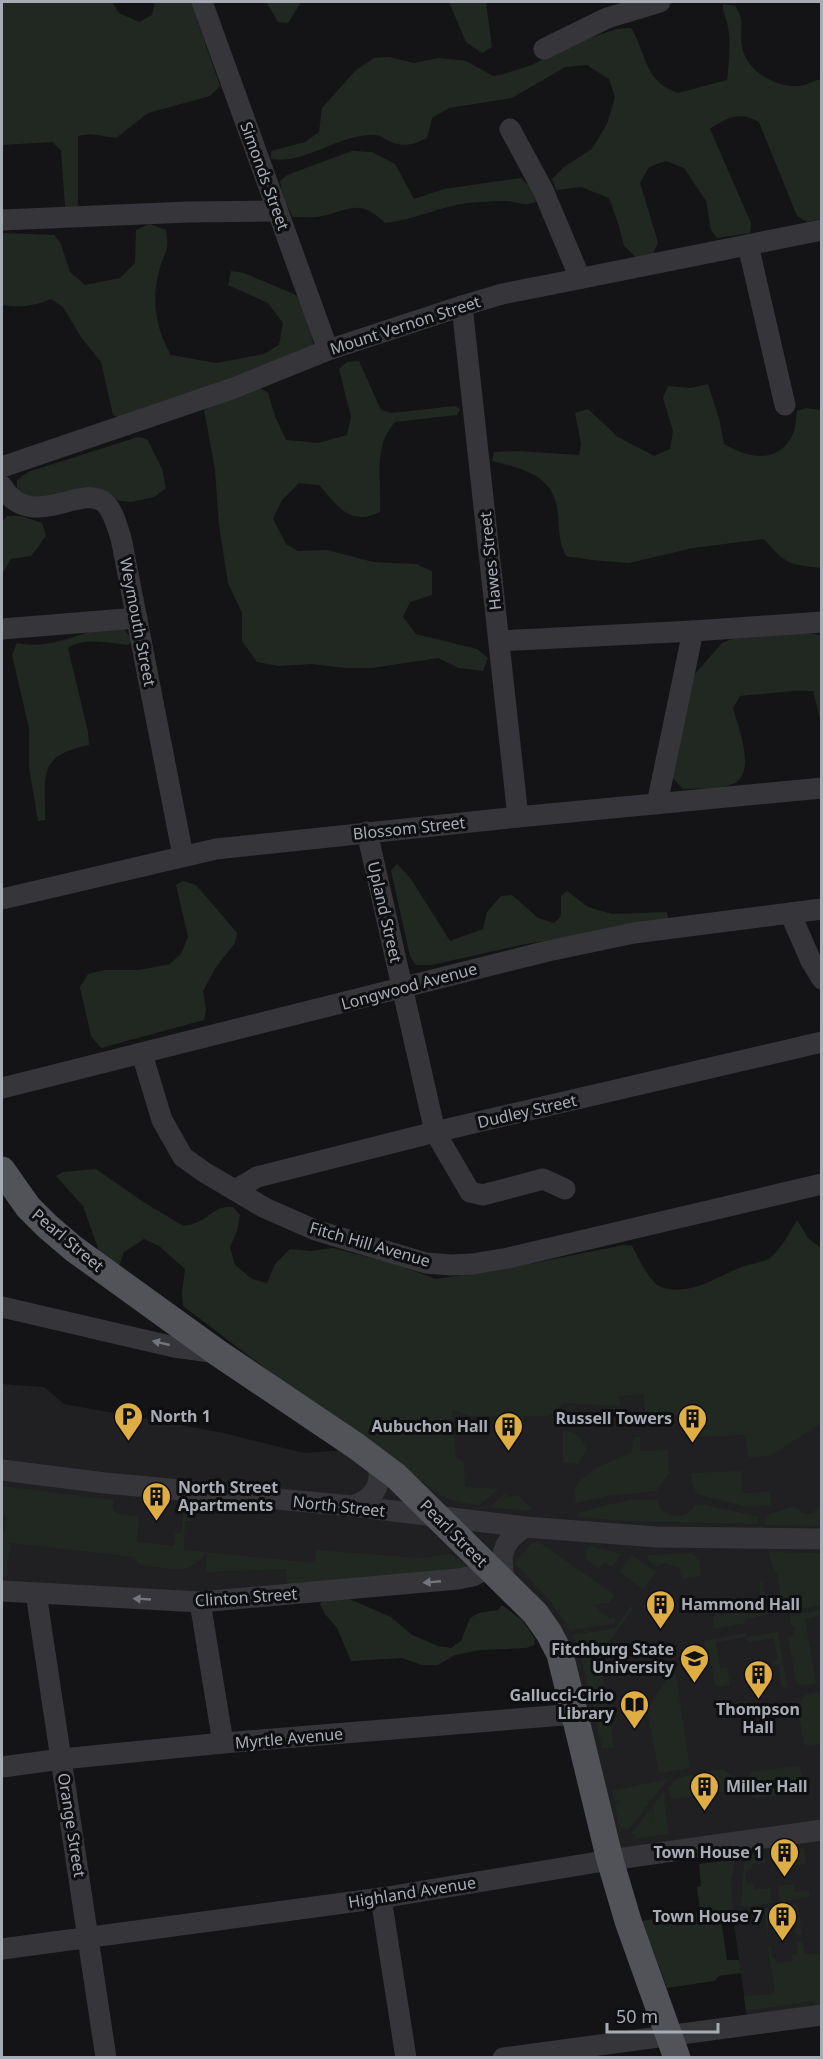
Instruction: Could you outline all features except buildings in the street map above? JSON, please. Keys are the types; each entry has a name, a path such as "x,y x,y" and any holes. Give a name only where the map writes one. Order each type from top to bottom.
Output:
{"main road":[{"name":"Pearl Street","path":"2,1170 28,1207 57,1236 218,1353 396,1476 535,1613 560,1654 610,1860 628,1921 673,2047"}],"street":[{"name":"Simonds Street","path":"202,2 328,350"},
{"path":"544,49 607,18 660,2"},
{"path":"510,129 543,190 580,278"},
{"path":"2,220 189,212 277,211"},
{"name":"Mount Vernon Street","path":"2,467 234,388 328,350 502,294 822,230"},
{"path":"748,244 785,405"},
{"name":"Hawes Street","path":"462,306 518,817"},
{"name":"Weymouth Street","path":"2,486 8,496 25,506 53,506 80,499 97,498 106,504 121,538 183,856"},
{"path":"2,629 137,618"},
{"path":"498,641 822,622"},
{"path":"657,804 693,631"},
{"name":"Blossom Street","path":"2,899 216,849 822,788"},
{"name":"Upland Street","path":"367,832 435,1132 470,1192 483,1195 543,1179 565,1189"},
{"name":"Longwood Avenue","path":"2,1088 548,951 634,933 822,909"},
{"path":"790,913 810,961 822,979"},
{"name":"Dudley Street","path":"235,1190 257,1177 435,1132 822,1042"},
{"name":"Fitch Hill Avenue","path":"142,1054 162,1120 183,1157 266,1208 315,1230 426,1263 472,1264 508,1258 822,1184"},
{"path":"2,1307 174,1347 218,1353"},
{"path":"352,1506 366,1500 378,1484 381,1477 376,1461"},
{"name":"North Street","path":"2,1470 105,1483 352,1506 525,1527 657,1537 822,1539"},
{"path":"496,1575 502,1568 502,1553 507,1542 525,1527"},
{"name":"Clinton Street","path":"2,1591 200,1602 496,1575"},
{"name":"Orange Street","path":"36,1593 106,2058"},
{"path":"200,1602 223,1743"},
{"name":"Myrtle Avenue","path":"2,1767 223,1743 576,1714"},
{"name":"Highland Avenue","path":"2,1949 381,1898 610,1860 822,1830"},
{"path":"381,1898 405,2058"},
{"path":"503,2058 673,2047 822,2015"}],"shaded area":[{"path":"2,2 112,2 119,13 139,22 152,15 155,2 191,2 220,86 210,96 148,113 116,138 90,134 78,136 78,205 71,210 65,206 61,150 52,142 2,145"},
{"path":"257,2 301,2 288,23 278,22 267,3"},
{"path":"449,2 486,2 492,47 482,53 466,42"},
{"path":"723,4 735,6 738,11 744,55 755,70 771,81 790,86 821,79 821,219 807,222 797,216 759,122 746,117 734,117 710,129 751,223 750,233 717,238 711,230 706,201 684,168 666,161 649,167 640,183 658,242 653,254 637,258 624,246 609,198 581,187 556,190 552,179 564,167 592,149 607,124 615,97 609,79 587,65 565,67 512,98 449,108 432,118 427,138 412,144 398,144 377,135 362,136 296,158 271,159 271,151 305,142 319,132 322,108 356,70 374,58 389,57 414,63 439,58 466,61 493,76 532,65 575,43 617,29 631,28 651,72 667,88 678,93 727,80 729,40"},
{"path":"352,151 372,152 395,164 414,199 444,189 521,178 531,188 536,202 527,204 504,201 467,203 385,223 362,208 320,217 293,217 284,200 280,181 287,175"},
{"path":"150,224 166,230 167,248 159,271 155,304 162,335 171,355 216,363 264,354 279,345 283,323 268,303 228,285 231,271 244,273 296,295 306,313 314,347 308,353 120,418 113,415 101,362 81,337 63,307 51,299 27,306 2,305 2,233 54,235 61,244 70,272 85,285 120,278 135,263 136,230"},
{"path":"359,361 381,410 391,413 455,406 460,409 457,415 395,422 383,442 381,453 380,512 370,516 352,515 338,506 319,485 299,483 282,500 273,519 286,544 298,551 327,550 373,562 416,564 432,571 432,595 410,602 403,617 416,634 477,649 488,658 483,671 459,668 438,658 372,668 312,664 278,666 257,662 242,641 242,613 228,583 219,525 215,470 204,410 257,386 268,393 286,440 318,443 347,435 351,417 339,369 347,362"},
{"path":"708,384 724,444 744,453 764,456 773,454 788,442 794,431 797,411 806,408 821,410 821,568 795,564 783,559 764,539 693,548 629,563 566,556 559,531 556,502 545,483 526,471 492,461 494,452 517,451 579,455 581,444 575,413 588,409 618,437 654,456 670,449 673,431 663,398 668,386 690,388"},
{"path":"138,437 147,439 162,469 166,488 154,497 132,502 120,501 103,493 37,500 17,491 17,480 28,472"},
{"path":"7,516 21,516 42,523 46,536 31,556 11,559 2,574 2,522"},
{"path":"105,626 123,628 133,641 128,645 89,642 68,648 89,745 60,755 52,762 45,779 45,820 38,821 29,766 29,728 12,655 17,643 39,645 51,643"},
{"path":"749,632 798,632 821,635 821,723 813,691 740,696 733,708 742,739 745,762 739,780 719,788 683,789 673,778 671,754 695,674 722,643"},
{"path":"397,864 411,879 450,941 483,929 487,912 501,896 512,895 538,918 554,923 561,916 561,896 567,891 588,907 612,914 667,912 668,919 521,945 431,965 416,965 410,956 391,871"},
{"path":"183,881 196,885 237,933 235,943 216,967 203,991 206,1010 204,1020 101,1048 91,1036 80,987 88,974 104,970 139,970 170,964 181,954 188,937 176,885"},
{"path":"96,1169 183,1226 198,1222 219,1209 233,1207 240,1215 237,1231 230,1247 235,1265 252,1279 267,1283 275,1264 290,1249 312,1251 333,1248 395,1264 436,1279 514,1267 624,1245 632,1246 644,1269 657,1284 661,1287 681,1290 701,1285 739,1268 770,1258 782,1245 797,1220 808,1238 821,1248 821,1423 770,1456 748,1457 746,1435 697,1437 695,1415 645,1417 644,1394 619,1396 620,1406 564,1403 548,1416 523,1416 523,1421 497,1421 497,1416 470,1416 453,1410 456,1457 464,1463 465,1487 499,1489 479,1505 448,1499 435,1492 422,1480 418,1484 183,1306 185,1269 159,1246 144,1239 124,1252 119,1266 99,1251 83,1206 56,1176 63,1172"},
{"name":"Fitchburg State University","path":"821,1356 821,2015 748,2025 723,1844 610,1860 560,1654 488,1568 200,1602 2,1591 2,1384 44,1387 64,1404 219,1432 304,1453 361,1449 473,1360"},
{"path":"563,1430 578,1436 585,1446 586,1450 578,1464 563,1463"},
{"path":"633,1437 640,1437 640,1451 668,1450 669,1473 656,1491 607,1496 576,1503 574,1489 582,1479 598,1467 632,1452"},
{"path":"741,1471 742,1493 770,1492 771,1505 749,1507 697,1494 692,1483 691,1473"},
{"path":"2,1486 113,1500 113,1509 118,1514 139,1517 137,1542 174,1546 175,1533 181,1533 184,1507 195,1508 194,1521 185,1521 184,1550 315,1563 316,1550 419,1558 449,1554 468,1568 287,1585 286,1569 205,1572 207,1553 200,1561 192,1565 170,1569 142,1565 135,1557 11,1543 6,1577 2,1577 2,1532 4,1532 7,1516 2,1515"},
{"path":"504,1494 509,1497 518,1495 531,1508 531,1511 490,1507"},
{"path":"631,1500 657,1500 661,1510 676,1516 689,1512 696,1504 704,1505 757,1516 757,1524 627,1521 577,1517 577,1513"},
{"path":"821,1504 821,1526 765,1525 765,1516 794,1506 803,1514 812,1514"},
{"path":"537,1541 615,1595 609,1603 595,1604 597,1610 611,1619 613,1617 616,1619 613,1624 570,1630 552,1603 515,1563 531,1544"},
{"path":"591,1546 621,1554 612,1567 604,1562 599,1569 587,1560 585,1551"},
{"path":"769,1552 821,1553 821,1605 783,1612 777,1573 774,1573"},
{"path":"692,1553 699,1561 701,1576 682,1579 679,1567 662,1563 658,1567 647,1559 649,1555"},
{"path":"632,1555 656,1572 643,1589 619,1572"},
{"path":"762,1582 768,1614 745,1620 745,1623 714,1629 713,1620 716,1612 721,1615 762,1608 759,1583"},
{"path":"347,1598 391,1617 412,1635 438,1646 451,1648 461,1641 470,1618 479,1613 498,1610 502,1605 523,1621 535,1639 534,1645 526,1648 480,1650 455,1655 438,1665 422,1665 402,1658 351,1661 337,1628 320,1604 323,1600"},
{"path":"631,1606 633,1608 606,1646 606,1644 579,1649 573,1635 615,1628"},
{"path":"821,1610 821,1615 805,1619 816,1684 800,1685 796,1682 788,1637 793,1636 795,1628 791,1625 789,1616"},
{"path":"778,1632 787,1687 781,1687 779,1665 773,1666 772,1661 778,1660 774,1638 748,1642 747,1637"},
{"path":"746,1633 747,1637 716,1642 720,1668 727,1667 730,1685 719,1687 715,1685 713,1669 708,1661 704,1641"},
{"path":"598,1649 606,1695 591,1698 580,1653"},
{"path":"672,1672 676,1676 690,1768 659,1773 647,1709"},
{"path":"821,1692 821,1744 809,1746 804,1744 798,1707 805,1695"},
{"path":"606,1700 614,1747 602,1749 592,1702"},
{"path":"799,1766 805,1786 802,1791 752,1797 748,1777 750,1772"},
{"path":"723,1769 739,1781 740,1789 706,1794 704,1772"},
{"path":"692,1775 698,1795 670,1799 668,1788 677,1778"},
{"path":"668,1779 650,1802 643,1797 649,1803 628,1830 626,1828 620,1830 615,1805 621,1798 614,1803 612,1791"},
{"path":"664,1792 669,1834 633,1839 637,1836 632,1833 652,1807 653,1824 653,1806"},
{"path":"804,1848 806,1866 805,1864 787,1867 785,1860 774,1861 773,1852"},
{"path":"764,1853 766,1862 752,1865 752,1869 745,1871 747,1885 753,1884 754,1890 770,1888 772,1903 745,1907 741,1905 746,1856"},
{"path":"729,1858 735,1860 731,1881 733,1911 720,1913 727,1960 739,1960 741,1973 719,1976 714,1981 667,1988 642,1921 700,1912 697,1887 701,1886 699,1864"},
{"path":"794,1884 795,1892 809,1890 810,1897 780,1902 778,1886"},
{"path":"795,1904 798,1907 802,1934 796,1935 794,1921 791,1921 790,1916 770,1919 768,1938 764,1909"},
{"path":"797,1942 802,1942 805,1955 821,1953 821,2004 815,2005 813,2001 746,2011 744,1996 775,1994 768,1947 771,1947 772,1958 775,1958 776,1963 793,1961 792,1955 798,1954"}],"place":[{"name":"North 1","path":"129,1442"},
{"name":"Russell Towers","path":"693,1444"},
{"name":"Aubuchon Hall","path":"509,1452"},
{"name":"North Street Apartments","path":"157,1522"},
{"name":"Hammond Hall","path":"660,1630"},
{"name":"Fitchburg State University","path":"695,1684"},
{"name":"Thompson Hall","path":"758,1700"},
{"name":"Gallucci-Cirio Library","path":"635,1730"},
{"name":"Miller Hall","path":"705,1812"},
{"name":"Town House 1","path":"784,1878"},
{"name":"Town House 7","path":"783,1942"}]}
